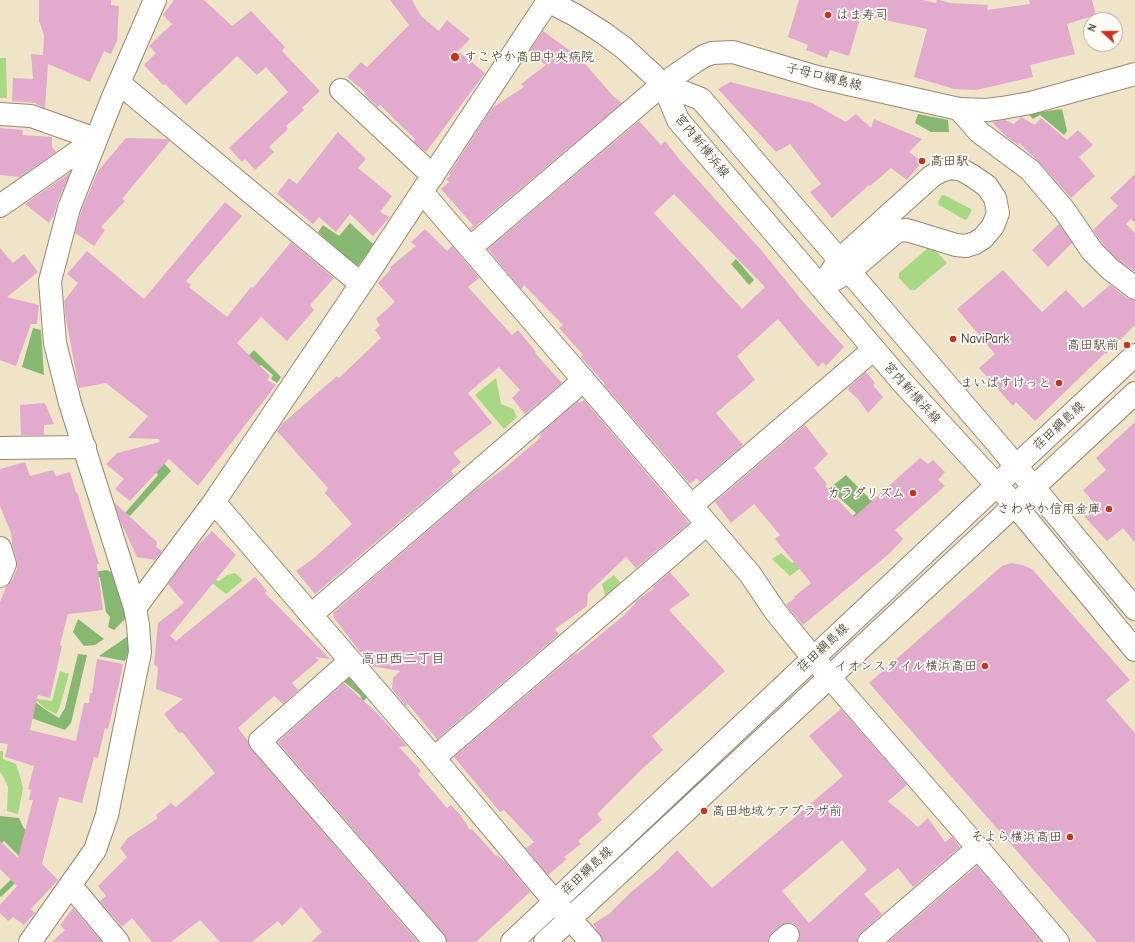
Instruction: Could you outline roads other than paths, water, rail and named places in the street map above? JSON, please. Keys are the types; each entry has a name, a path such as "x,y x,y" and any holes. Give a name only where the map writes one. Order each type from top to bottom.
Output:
{"street":[{"path":"30,942 95,850 107,815 140,652 135,608 70,403 55,343 50,281 69,208 96,138 155,0"},
{"path":"135,608 214,502 361,284 547,0 602,32 629,52 663,84"},
{"name":"子母口綱島線","path":"470,248 663,84 704,56 733,52 817,77 959,109 987,110 1030,103 1135,74"},
{"path":"119,83 361,284"},
{"name":"宮内新横浜線","path":"663,84 701,99 1016,466 1135,609"},
{"name":"宮内新横浜線","path":"663,84 678,120 903,383 1015,505 1135,650"},
{"path":"341,90 427,184 470,248 750,574 775,611 813,658 1058,942"},
{"path":"959,109 978,132 1030,170 1065,211 1092,251 1110,269 1135,288"},
{"path":"0,114 31,116 96,138"},
{"path":"0,206 96,138"},
{"path":"821,287 908,198 932,176 941,171 951,168 962,170 971,174 987,186 995,198 998,213 993,226 983,238 975,243 966,246 956,245 906,230 893,233 844,265"},
{"path":"908,198 921,234"},
{"path":"691,506 874,349"},
{"name":"荏田綱島線","path":"512,942 1135,355"},
{"path":"311,615 584,380"},
{"name":"荏田綱島線","path":"546,942 1135,393"},
{"path":"0,448 85,447"},
{"path":"214,502 434,758 554,902 571,918 591,942"},
{"path":"434,758 707,524"},
{"path":"0,548 5,564 0,576"},
{"path":"350,661 260,741 435,942"},
{"path":"869,942 978,848"},
{"path":"71,886 118,942"}],"place":[{"name":"はま寿司","path":"828,15"},
{"name":"すこやか高田中央病院","path":"455,57"},
{"name":"高田駅","path":"922,161"},
{"name":"NaviPark","path":"953,339"},
{"name":"高田駅前","path":"1127,345"},
{"name":"まいばすけっと","path":"1059,383"},
{"name":"カラダリズム","path":"913,493"},
{"name":"さわやか信用金庫","path":"1109,509"},
{"name":"イオンスタイル横浜高田","path":"985,666"},
{"name":"高田地域ケアプラザ前","path":"704,811"},
{"name":"そよら横浜高田","path":"1070,837"}],"district":[{"name":"高田西二丁目","path":"403,659"}]}
